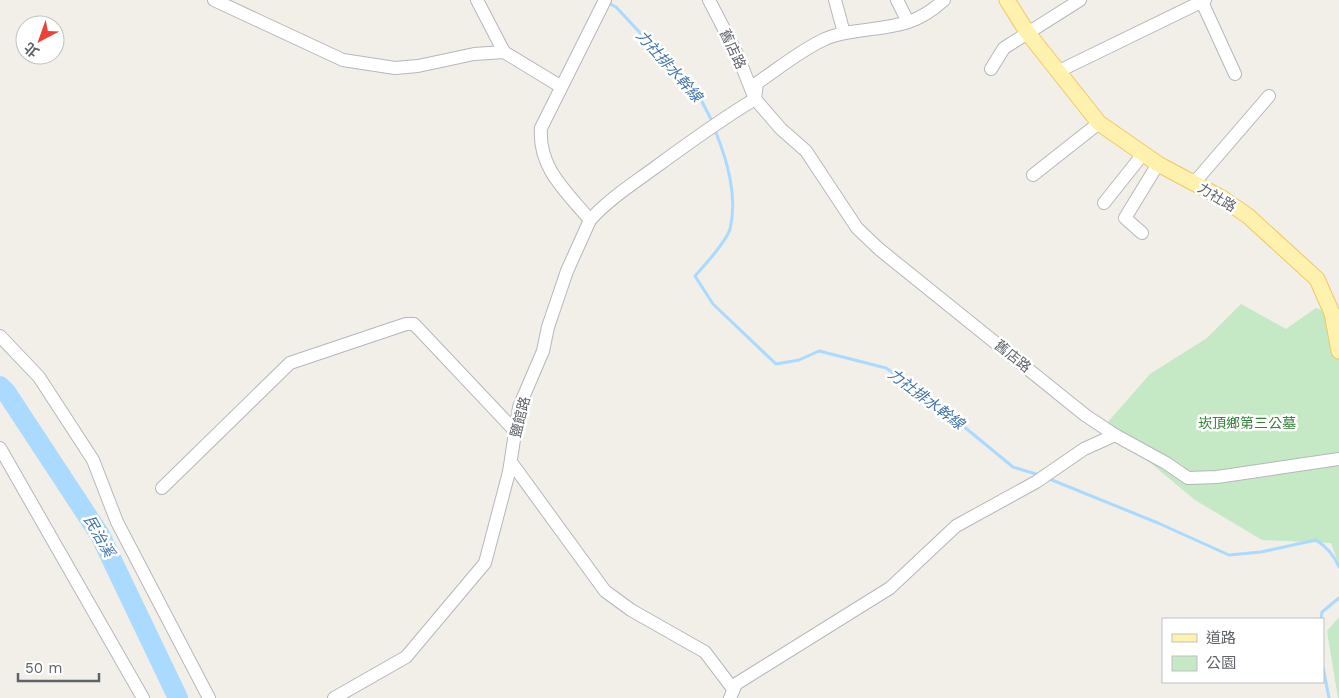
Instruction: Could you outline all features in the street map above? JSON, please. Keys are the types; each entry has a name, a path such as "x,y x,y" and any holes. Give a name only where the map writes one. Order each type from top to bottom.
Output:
{"main road":[{"name":"力社路","path":"1007,0 1027,32 1098,123 1158,164 1194,183 1248,216 1317,279 1332,313 1339,351"}],"street":[{"path":"214,0 343,60 395,68 418,66 474,54 504,52"},
{"path":"477,0 504,52 560,86"},
{"name":"舊店路","path":"709,0 737,54 755,99 781,129 806,151 857,228 879,249 1085,415 1115,435 1166,462 1188,478 1217,478 1339,459"},
{"path":"835,0 844,33"},
{"path":"897,0 908,22"},
{"name":"舊店路","path":"755,99 757,82 825,39 844,33 908,22 934,9 944,0"},
{"path":"991,69 1004,48 1080,0"},
{"path":"1057,72 1204,1 1235,74"},
{"path":"590,220 552,173 544,160 540,144 541,128 560,86 603,3"},
{"path":"1194,183 1269,96"},
{"name":"鹽館路","path":"334,698 406,657 485,563 510,462 519,407 543,351 548,327 567,271 590,220 613,198 706,130 755,99"},
{"path":"1033,175 1098,123"},
{"path":"1104,203 1143,154"},
{"path":"1142,233 1125,218 1158,164"},
{"path":"162,488 290,364 406,324 414,324 515,431"},
{"path":"0,336 39,377 93,460 117,522 168,616 209,698"},
{"path":"510,462 605,591 631,610 705,652 731,693 890,588 956,526 1036,482 1084,449 1115,435"},
{"path":"0,448 143,698"}],"green space":[{"name":"崁頂鄉第三公墓","path":"1241,304 1286,329 1316,308 1339,317 1339,565 1331,543 1262,540 1195,500 1130,446 1100,431 1150,374 1207,338"},
{"path":"1339,617 1339,698 1338,698 1327,631"}],"waterway":[{"name":"力社排水幹線","path":"606,2 616,7 699,96 712,121"},
{"name":"力社排水幹線","path":"715,130 724,153 730,178 733,204 728,234 695,276 713,304 776,364 799,360 819,351 886,368 934,402 1013,467 1039,475"},
{"name":"民治溪","path":"0,386 6,392 100,535 178,698"},
{"name":"力社排水幹線","path":"1047,478 1158,523 1229,555 1261,552 1316,540 1330,552 1339,567"},
{"name":"力社排水幹線","path":"1321,618 1322,612 1339,598"},
{"name":"力社排水幹線","path":"1324,672 1329,698"}]}
